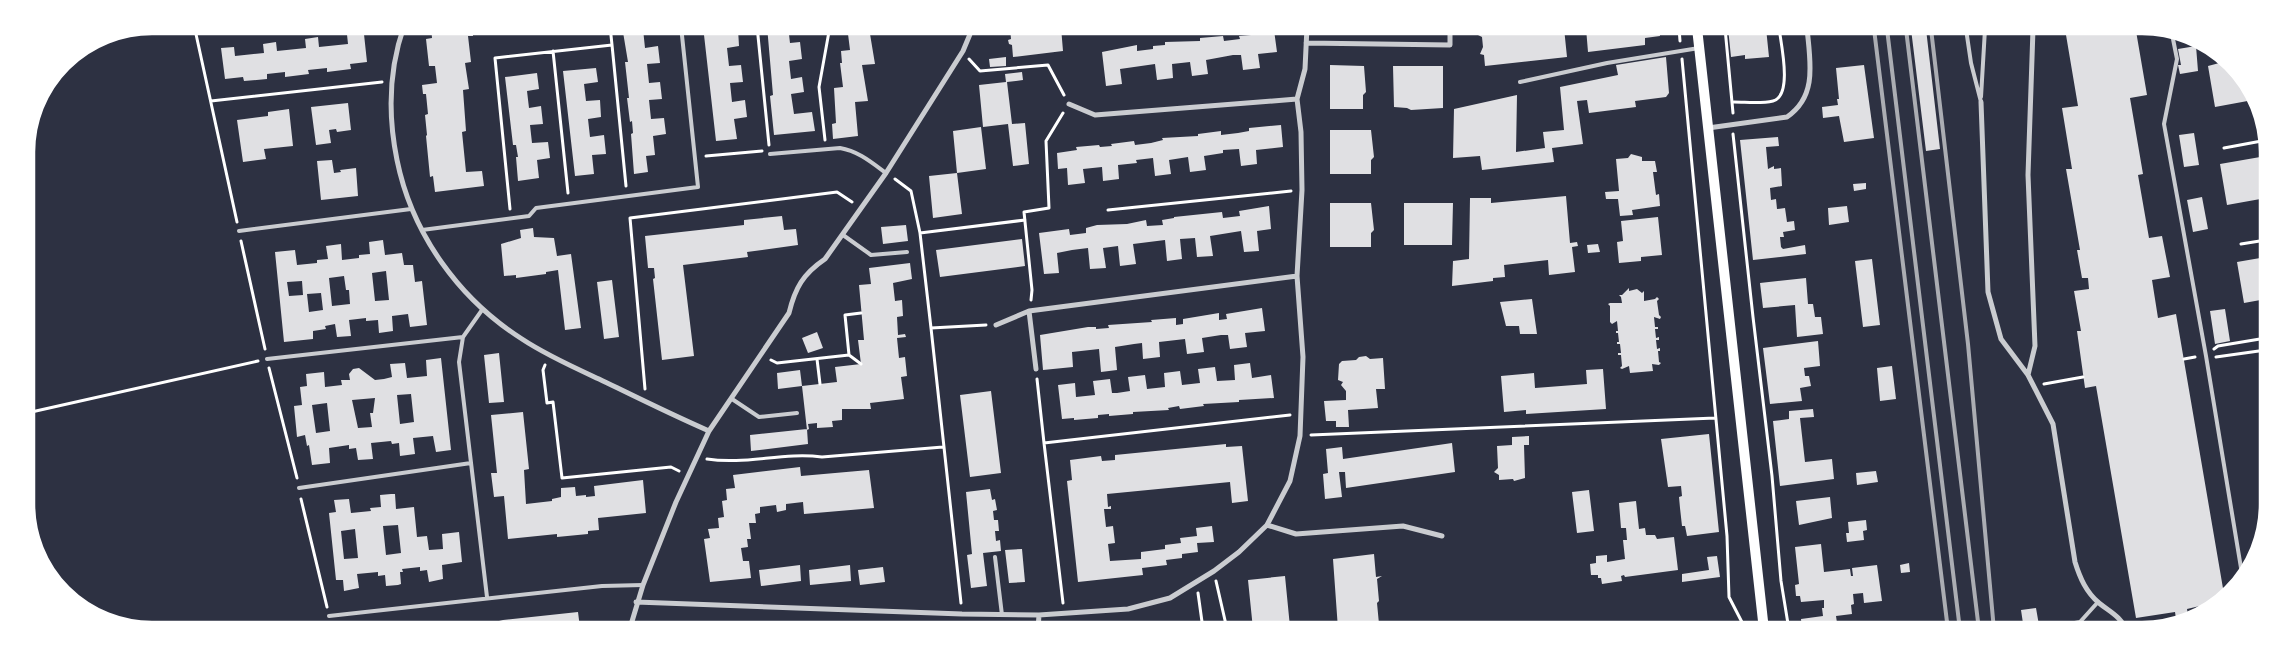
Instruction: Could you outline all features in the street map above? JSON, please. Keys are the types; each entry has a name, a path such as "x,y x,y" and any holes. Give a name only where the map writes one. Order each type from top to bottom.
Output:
{"main road":[{"path":"1698,34 1763,622"}],"street":[{"path":"402,34 390,104 400,176 411,209 421,230 445,270 482,310 521,338 646,403 709,431"},
{"path":"631,622 636,602 688,475 709,431 789,314 794,292 811,269 826,260 860,208 886,173 962,51 970,34"},
{"path":"636,602 1002,615 1064,614 1128,609 1170,598 1214,571 1240,552 1267,525 1290,481 1300,436 1303,357 1297,276 1302,190 1302,132 1297,99 1305,69 1307,34"},
{"path":"1306,43 1450,45 1450,34"},
{"path":"1708,128 1787,117 1797,110 1807,95 1810,68 1807,34"},
{"path":"2028,375 2035,346 2028,175 2033,34"},
{"path":"1069,104 1095,115 1297,99"},
{"path":"1981,102 1985,150 1988,292 2001,339 2028,375 2053,424 2075,562 2082,584 2098,602 2123,622"},
{"path":"996,325 1029,310 1297,276"},
{"path":"1029,310 1036,369"},
{"path":"1267,525 1296,534 1403,526 1442,536"},
{"path":"1038,622 1039,615"}],"lane":[{"path":"421,230 529,216 536,208 698,187 682,34"},
{"path":"1967,34 1971,63 1981,102"},
{"path":"1981,102 1985,34"},
{"path":"2173,38 2176,58 2164,124 2206,356 2241,568"},
{"path":"1520,82 1607,63 1699,48"},
{"path":"770,152 826,147 851,150 886,173"},
{"path":"239,231 411,209"},
{"path":"842,235 871,255 907,252"},
{"path":"482,310 463,337 459,362 487,597"},
{"path":"267,359 463,337"},
{"path":"732,399 759,417 797,413"},
{"path":"299,488 471,463"},
{"path":"995,557 1002,615"},
{"path":"328,616 487,597 602,586 643,585"},
{"path":"2080,622 2098,602"}],"path":[{"path":"34,411 267,359 196,34"},
{"path":"611,34 627,196"},
{"path":"695,157 770,152 758,34"},
{"path":"826,147 820,88 829,34"},
{"path":"1679,34 1727,536 1729,597 1742,622"},
{"path":"1726,34 1734,102 1733,124 1753,317 1772,476 1781,581 1788,622"},
{"path":"1734,102 1774,101 1780,97 1784,88 1785,73 1780,34"},
{"path":"511,218 495,58 612,45"},
{"path":"554,51 569,204"},
{"path":"962,51 980,72 1048,64 1069,104 1046,141 1049,208 1024,212 1032,290 1029,310"},
{"path":"211,101 393,81"},
{"path":"2224,148 2259,141"},
{"path":"886,173 912,191 920,233 962,614"},
{"path":"1108,210 1302,190"},
{"path":"646,403 630,218 837,192 860,208"},
{"path":"920,233 1025,220"},
{"path":"2241,244 2260,241"},
{"path":"849,355 845,316 861,313"},
{"path":"931,328 996,325"},
{"path":"2206,356 2218,346 2260,339"},
{"path":"2206,356 2221,358 2260,351"},
{"path":"549,354 543,370 547,403 553,402 562,478 670,467 688,475"},
{"path":"762,355 776,363 849,355 861,364"},
{"path":"817,359 820,384"},
{"path":"1036,369 1064,614"},
{"path":"2033,386 2083,377"},
{"path":"1044,443 1302,414"},
{"path":"1300,436 1715,418"},
{"path":"696,458 727,462 803,454 822,457 943,447"},
{"path":"1214,571 1225,622"},
{"path":"1197,582 1202,622"}],"building":[{"path":"347,34 364,34 367,62 350,64 351,69 327,72 327,68 308,70 309,74 285,77 285,72 267,74 267,79 244,81 243,77 225,79 221,48 234,47 235,56 264,53 263,44 276,42 277,51 306,48 305,39 318,37 319,47 348,44"},
{"path":"432,34 473,34 473,36 468,36 471,62 465,63 469,89 463,90 466,131 462,132 466,172 482,171 484,186 435,192 433,176 430,177 425,115 428,114 426,94 423,94 422,85 437,83 435,66 429,66 426,39 432,38"},
{"path":"623,34 644,34 645,48 658,46 660,63 647,64 649,83 660,82 662,99 649,100 651,119 664,118 666,134 653,136 655,155 646,156 648,172 634,174 631,134 633,133 627,98 629,98 625,62 628,62"},
{"path":"704,34 738,34 739,46 727,48 729,66 741,65 743,82 730,83 732,102 745,100 747,117 734,119 737,139 716,141"},
{"path":"768,34 789,34 790,43 800,42 802,59 789,61 791,79 802,77 804,92 791,94 794,114 812,112 815,131 774,135 770,96 773,95"},
{"path":"848,34 870,34 875,64 862,65 868,101 855,102 858,136 833,139 832,124 836,123 834,88 843,87 840,63 842,63 841,51 850,50"},
{"path":"1011,34 1062,34 1063,51 1013,57 1012,45 1009,44 1008,40 1011,39"},
{"path":"1275,34 1277,52 1258,54 1260,68 1243,70 1241,55 1233,55 1206,60 1208,74 1192,76 1190,62 1172,64 1173,78 1157,80 1155,64 1120,69 1122,84 1106,86 1102,52 1137,45 1137,51 1153,49 1153,46 1165,45 1165,42 1200,41 1200,38 1223,36 1224,41 1240,39 1239,36"},
{"path":"1565,34 1567,57 1485,66 1484,55 1480,54 1483,47 1482,37 1478,35"},
{"path":"1586,34 1660,34 1660,36 1645,38 1645,45 1588,52"},
{"path":"1729,34 1767,34 1769,57 1745,59 1745,55 1731,57"},
{"path":"1912,34 1927,34 1940,149 1926,151"},
{"path":"2066,34 2137,34 2147,95 2130,98 2143,174 2138,175 2149,238 2162,236 2170,277 2152,280 2158,318 2176,314 2223,590 2203,605 2187,609 2188,613 2176,617 2175,612 2136,618 2096,386 2085,388 2077,331 2081,331 2074,291 2089,289 2088,278 2082,278 2077,250 2080,250 2066,169 2072,169 2062,108 2078,106"},
{"path":"2196,47 2198,71 2180,74 2178,65 2181,65 2178,49"},
{"path":"1006,57 1006,66 990,67 989,59"},
{"path":"1666,57 1669,93 1666,97 1635,101 1636,107 1589,113 1587,100 1577,101 1583,144 1552,148 1554,162 1482,170 1480,156 1453,158 1454,109 1517,95 1516,152 1545,148 1543,132 1564,130 1560,87 1618,75 1616,65"},
{"path":"2220,63 2231,74 2249,101 2215,107 2208,66"},
{"path":"1330,65 1364,66 1366,92 1363,95 1363,109 1330,109"},
{"path":"1864,65 1874,138 1844,142 1839,116 1823,118 1822,107 1838,105 1836,68"},
{"path":"1393,66 1443,66 1443,108 1411,110 1394,107"},
{"path":"596,68 598,82 584,84 586,101 600,100 601,117 588,119 590,137 604,135 606,154 592,155 594,174 575,176 563,71"},
{"path":"1022,72 1023,80 1007,82 1012,124 1025,123 1029,164 1013,166 1008,124 983,127 979,85 1006,82 1005,74"},
{"path":"537,73 539,89 527,91 529,108 541,106 543,124 530,125 532,143 548,142 550,158 537,160 539,178 518,181 516,157 518,157 516,145 513,145 505,77"},
{"path":"348,103 351,130 337,132 336,129 329,130 331,143 316,145 311,107"},
{"path":"289,109 293,146 264,149 266,159 243,162 237,120 268,116 268,112"},
{"path":"1281,125 1283,147 1256,150 1257,164 1241,166 1239,149 1223,150 1223,153 1204,156 1206,170 1190,172 1188,157 1169,160 1171,174 1155,176 1153,158 1136,160 1137,163 1118,165 1119,179 1103,181 1102,167 1083,169 1085,183 1068,185 1067,168 1058,169 1057,153 1077,150 1076,147 1112,146 1111,144 1134,141 1135,145 1163,140 1162,138 1198,136 1198,134 1221,131 1221,135 1249,131 1249,128"},
{"path":"981,127 986,169 957,173 953,131"},
{"path":"1330,130 1371,130 1374,157 1371,160 1371,174 1330,174"},
{"path":"2194,133 2199,165 2184,167 2179,135"},
{"path":"1778,137 1779,146 1766,147 1768,169 1774,166 1774,169 1781,168 1782,186 1770,188 1771,200 1776,199 1777,209 1785,208 1787,222 1794,221 1795,230 1783,232 1784,237 1780,237 1781,247 1783,249 1805,245 1806,254 1753,260 1740,140"},
{"path":"1631,154 1642,157 1642,161 1655,161 1657,172 1653,172 1656,195 1659,194 1660,206 1632,210 1633,215 1620,216 1618,199 1606,199 1605,192 1619,191 1616,159 1628,158"},
{"path":"2260,157 2260,199 2227,205 2220,164"},
{"path":"332,160 334,173 341,172 340,170 356,168 358,196 321,200 317,161"},
{"path":"957,173 962,214 933,218 929,176"},
{"path":"1866,183 1866,189 1854,191 1853,184"},
{"path":"1566,196 1570,243 1577,242 1578,246 1572,247 1575,272 1549,275 1548,260 1504,265 1505,277 1493,278 1493,281 1452,286 1453,261 1469,259 1470,198 1491,198 1491,203"},
{"path":"2202,197 2208,229 2193,232 2187,200"},
{"path":"1330,203 1371,203 1374,230 1371,233 1371,247 1330,247"},
{"path":"1404,203 1453,203 1452,245 1404,245"},
{"path":"1269,206 1271,229 1257,231 1259,251 1244,252 1241,231 1210,236 1213,256 1197,257 1195,238 1180,239 1182,259 1167,261 1165,240 1133,244 1136,264 1120,266 1118,246 1103,248 1106,268 1090,269 1088,248 1057,253 1059,273 1044,274 1039,233 1069,229 1070,235 1086,233 1086,228 1097,225 1127,224 1146,220 1147,226 1163,225 1162,220 1174,217 1222,212 1223,218 1240,216 1239,211"},
{"path":"1847,206 1849,222 1829,225 1828,208"},
{"path":"782,216 784,230 796,229 798,245 747,252 748,257 683,265 694,356 662,360 653,279 655,278 654,268 648,268 645,236 744,225 744,220"},
{"path":"1658,217 1662,255 1641,257 1641,261 1619,263 1617,242 1623,241 1621,221"},
{"path":"906,225 908,241 883,244 881,227"},
{"path":"533,228 534,237 554,238 557,256 571,254 581,328 565,330 558,270 546,272 546,274 516,278 516,275 504,276 501,244 521,238 520,230"},
{"path":"1022,239 1025,266 940,277 936,250"},
{"path":"383,240 385,255 402,253 404,265 413,265 415,282 422,281 427,325 410,327 408,314 392,316 393,331 379,333 378,320 366,321 366,318 349,320 351,336 337,337 335,324 325,326 326,329 313,331 313,339 284,342 275,252 295,250 297,265 317,263 317,260 328,259 326,246 341,244 342,260 359,258 359,255 370,254 369,242","holes":["386,271 389,300 375,301 372,273","344,276 346,290 349,290 350,304 332,306 329,278","302,281 303,295 289,296 287,282","321,293 323,310 309,312 307,294"]},
{"path":"1598,244 1600,252 1588,253 1587,245"},
{"path":"2260,258 2260,300 2244,303 2237,262"},
{"path":"1872,259 1880,325 1863,327 1855,261"},
{"path":"910,263 912,279 893,283 895,301 902,300 903,316 897,317 898,335 905,334 906,337 897,338 899,358 905,357 907,376 901,377 904,399 870,403 871,409 842,409 842,420 832,421 833,427 817,428 817,423 808,424 809,429 807,430 802,386 837,382 835,367 861,364 858,340 864,340 859,285 871,284 869,268"},
{"path":"1806,278 1808,304 1813,304 1815,317 1821,317 1823,334 1797,337 1795,305 1763,308 1760,283"},
{"path":"612,280 619,337 604,339 597,282"},
{"path":"1629,288 1629,291 1637,289 1642,293 1644,291 1644,301 1657,297 1659,299 1657,301 1661,317 1660,319 1654,317 1655,327 1658,327 1658,329 1655,329 1656,338 1659,337 1659,340 1656,340 1657,349 1660,348 1660,351 1658,351 1659,362 1661,363 1659,365 1652,364 1653,371 1630,373 1629,366 1620,368 1622,366 1621,355 1618,355 1618,353 1621,353 1620,344 1617,344 1619,342 1618,333 1616,333 1618,331 1617,321 1612,324 1610,322 1610,306 1608,304 1622,303 1619,295 1622,295"},
{"path":"1532,299 1537,334 1520,334 1519,326 1506,326 1500,302"},
{"path":"1262,308 1265,331 1245,333 1247,347 1230,349 1228,335 1202,338 1204,352 1187,354 1185,339 1159,342 1160,357 1143,359 1142,343 1115,347 1117,370 1101,372 1099,349 1072,352 1073,367 1043,370 1040,335 1088,327 1096,327 1096,329 1109,328 1108,325 1152,322 1151,320 1176,318 1176,325 1183,324 1183,319 1219,313 1219,320 1227,319 1226,314"},
{"path":"2225,309 2230,341 2215,344 2210,311"},
{"path":"817,332 823,348 808,353 802,338"},
{"path":"1818,341 1820,366 1804,368 1805,376 1809,376 1811,386 1800,388 1802,401 1770,404 1763,348"},
{"path":"499,353 504,402 489,403 484,355"},
{"path":"1366,356 1370,359 1383,358 1385,389 1376,389 1378,408 1348,410 1349,427 1336,427 1336,421 1326,421 1324,401 1346,400 1346,391 1341,385 1343,382 1338,380 1339,364 1342,361 1356,360 1359,357"},
{"path":"441,358 451,450 436,452 433,436 413,438 415,454 400,456 399,443 392,444 391,441 371,443 373,459 358,460 356,448 349,449 349,445 329,448 330,463 312,465 309,445 307,446 305,435 297,437 294,406 302,405 300,387 307,386 306,374 324,372 325,387 342,385 341,380 350,380 349,374 353,369 359,368 375,380 392,377 390,364 405,363 407,378 427,376 426,360","holes":["411,394 414,422 400,424 397,395","375,398 373,413 370,413 372,427 358,428 352,400","327,403 330,431 316,433 312,405"]},
{"path":"1250,363 1252,378 1271,375 1274,398 1203,404 1204,406 1180,409 1179,406 1168,408 1169,410 1133,412 1133,414 1098,415 1098,418 1062,419 1058,385 1075,383 1076,397 1095,395 1093,381 1110,379 1112,393 1117,393 1130,391 1128,377 1145,375 1147,389 1165,387 1164,373 1180,371 1182,385 1200,383 1198,369 1215,367 1217,381 1235,380 1234,365"},
{"path":"1892,366 1896,399 1880,401 1877,368"},
{"path":"1603,369 1606,409 1526,414 1526,410 1504,412 1501,376 1534,373 1535,388 1587,384 1586,370"},
{"path":"800,370 802,386 778,389 777,373"},
{"path":"991,391 1001,473 970,477 960,395"},
{"path":"1813,409 1814,417 1800,418 1805,462 1832,459 1834,479 1780,486 1773,421 1789,419 1789,411"},
{"path":"523,412 529,469 524,470 526,504 552,501 552,499 561,497 561,488 575,487 576,496 586,495 586,497 595,496 594,486 643,480 646,513 598,518 599,530 588,531 588,534 557,537 557,534 508,539 504,496 494,497 491,473 497,473 491,415"},
{"path":"807,429 808,444 751,451 750,435"},
{"path":"1709,434 1719,532 1687,536 1685,526 1682,526 1679,497 1682,496 1681,486 1668,487 1661,439"},
{"path":"1529,436 1529,445 1524,445 1525,478 1514,481 1513,479 1499,480 1499,475 1494,472 1498,468 1497,446 1512,445 1512,437"},
{"path":"1452,443 1455,472 1346,488 1345,472 1339,472 1342,497 1325,499 1323,474 1328,473 1326,449 1342,447 1343,459"},
{"path":"1226,444 1226,447 1242,446 1248,501 1232,503 1230,482 1107,494 1108,507 1111,506 1111,509 1104,509 1106,527 1113,526 1115,543 1108,544 1110,561 1141,559 1141,552 1165,549 1165,545 1181,543 1180,538 1197,536 1196,528 1212,526 1214,542 1197,543 1198,552 1182,554 1182,558 1166,560 1167,565 1142,568 1143,575 1078,582 1067,481 1072,480 1070,460 1101,456 1102,461 1115,460 1115,455"},
{"path":"800,467 801,476 869,470 874,508 804,514 803,502 786,504 786,510 777,512 776,505 760,507 760,513 755,514 756,523 749,523 751,539 747,539 748,547 741,548 743,561 749,561 751,578 710,582 704,539 710,538 708,529 719,528 718,518 724,517 722,501 727,500 726,489 735,488 733,475"},
{"path":"1876,471 1878,482 1857,485 1856,473"},
{"path":"990,489 992,500 995,499 997,510 993,511 994,520 998,520 999,531 995,531 996,541 1000,540 1001,551 983,553 987,586 971,588 967,555 972,554 966,492"},
{"path":"1589,490 1594,531 1577,533 1572,492"},
{"path":"395,494 396,509 414,507 417,537 427,536 429,550 443,549 442,534 459,532 462,562 442,565 443,579 429,582 427,570 420,571 420,567 402,569 403,572 400,572 401,584 398,585 386,586 385,575 378,576 378,572 357,574 359,588 344,591 343,580 336,580 329,513 336,512 334,500 349,499 351,513 371,511 370,508 381,507 380,495","holes":["398,525 401,553 386,555 383,526","355,529 358,558 344,559 341,531"]},
{"path":"1830,497 1832,518 1799,525 1796,501"},
{"path":"1636,501 1639,529 1645,528 1646,535 1655,535 1657,539 1674,537 1678,570 1625,577 1624,575 1621,576 1622,581 1602,584 1601,578 1598,578 1598,575 1591,575 1590,564 1596,563 1596,556 1607,555 1607,562 1625,559 1623,540 1627,540 1626,528 1621,528 1619,503"},
{"path":"1866,520 1867,530 1863,531 1864,540 1847,542 1846,533 1849,533 1848,522"},
{"path":"1821,544 1824,572 1850,569 1851,576 1853,576 1852,568 1877,565 1882,601 1864,603 1863,593 1853,594 1852,614 1836,616 1837,622 1801,622 1801,619 1823,616 1824,600 1801,602 1800,596 1796,596 1795,585 1799,584 1795,547"},
{"path":"1022,549 1025,582 1009,583 1005,550"},
{"path":"1374,554 1376,577 1382,576 1377,579 1379,622 1338,622 1333,559"},
{"path":"1717,556 1720,577 1682,582 1682,574 1709,570 1707,557"},
{"path":"1909,563 1910,572 1901,573 1900,565"},
{"path":"800,565 801,581 761,586 759,570"},
{"path":"850,565 851,581 810,585 809,570"},
{"path":"883,567 885,582 860,585 858,570"},
{"path":"1285,576 1290,622 1252,622 1248,580"},
{"path":"2036,608 2038,622 2023,622 2021,610"},
{"path":"578,612 579,622 495,622"}],"railway":[{"path":"1875,34 1947,622"},
{"path":"1888,34 1959,622"},
{"path":"1907,34 1978,622"},
{"path":"1932,34 1968,344 1993,622"}]}
